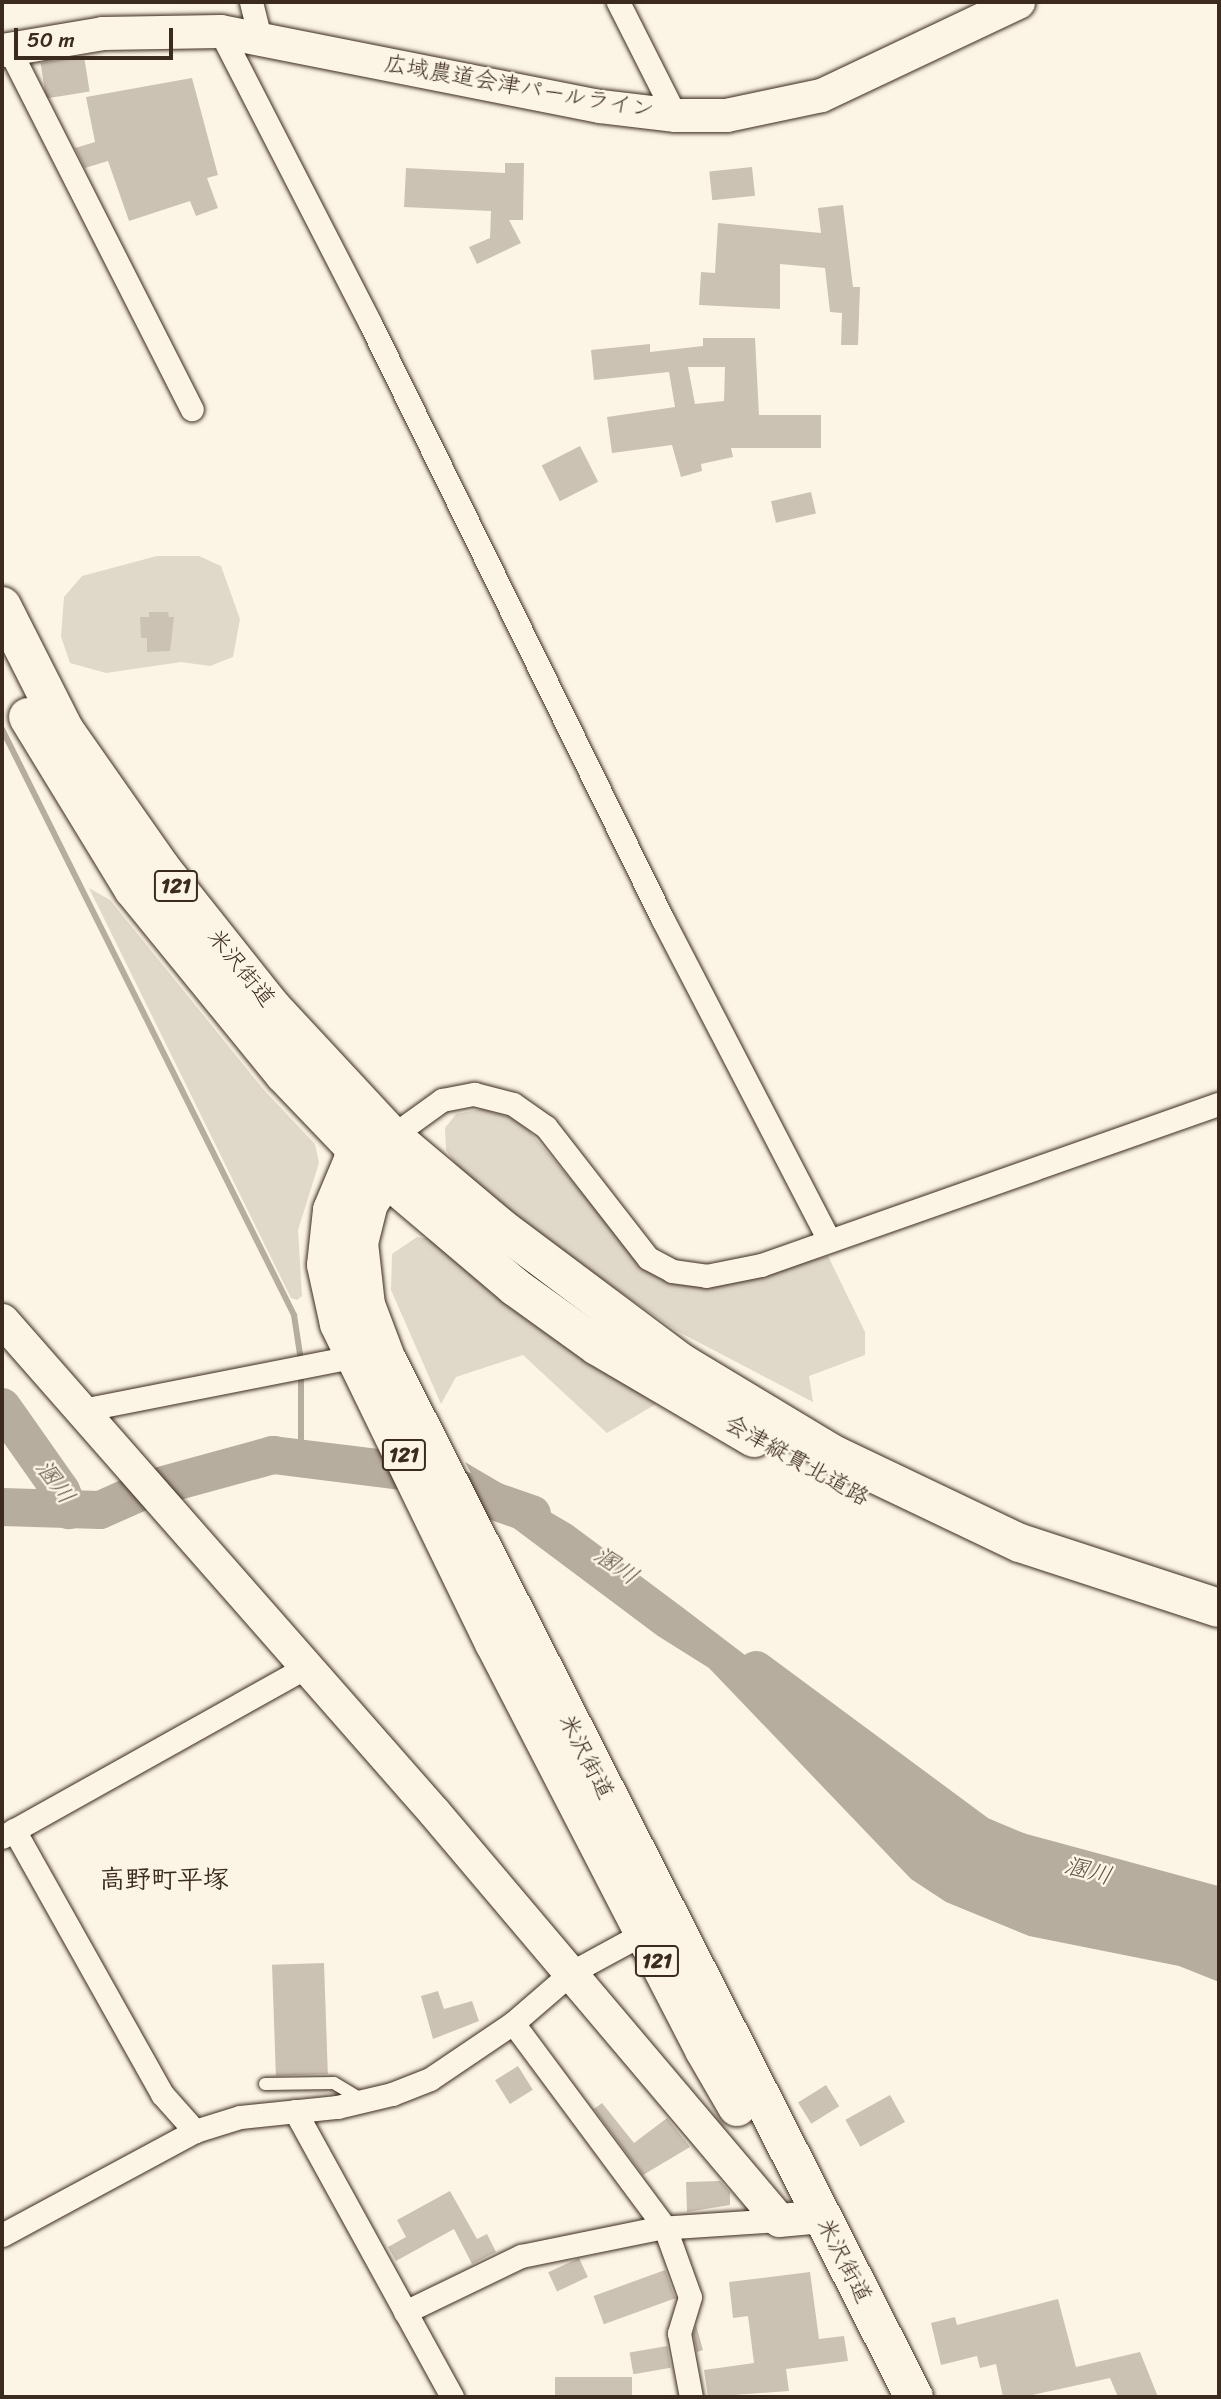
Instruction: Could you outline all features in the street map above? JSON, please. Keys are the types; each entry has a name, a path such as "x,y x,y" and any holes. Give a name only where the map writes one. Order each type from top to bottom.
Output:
{"highway":[{"name":"米沢街道","path":"2,606 64,729 162,869 271,1006 379,1156 359,1243 366,1305 367,1359 461,1540 801,2217 896,2361 912,2397"},
{"name":"米沢街道","path":"2,665 41,740 133,889 285,1074 379,1156"},
{"name":"会津縦貫北道路","path":"379,1156 442,1178 651,1342 755,1410 833,1454 1020,1543 1219,1608"},
{"name":"会津縦貫北道路","path":"379,1156 418,1208 597,1346 899,1516 1009,1567 1219,1629"}],"street":[{"path":"251,2 260,38"},
{"path":"618,2 675,115"},
{"name":"広域農道会津パールライン","path":"6,50 102,33 220,31 600,106 675,115 726,115 821,95 1018,2"},
{"path":"220,31 370,323 663,920 829,1240"},
{"path":"6,50 192,409"},
{"path":"379,1156 442,1100 474,1094 513,1104 546,1127 630,1240 648,1258 672,1270 706,1276 732,1273 1219,1104"},
{"path":"2,1320 572,1972 801,2217"},
{"path":"82,1410 367,1359"},
{"path":"194,2131 162,2094 8,1834 306,1667"},
{"path":"2,2235 194,2131 240,2117 363,2101 430,2079 513,2023 572,1972 655,1926"},
{"path":"513,2023 665,2228 690,2297 679,2333 691,2397"},
{"path":"295,2111 452,2397"},
{"path":"405,2312 521,2256 665,2228 801,2217"}],"lane":[{"path":"265,2084 334,2083 363,2101"}],"shaded area":[{"path":"157,556 199,556 221,566 240,619 233,657 210,666 181,662 106,673 70,663 61,637 64,597 82,576"},
{"path":"89,888 110,900 264,1090 315,1144 319,1163 298,1230 302,1296 297,1300 291,1298"},
{"path":"482,1109 510,1117 528,1130 645,1266 765,1273 828,1256 865,1332 865,1355 809,1376 813,1402 677,1331 556,1248 457,1166 446,1150 445,1128 456,1114"},
{"path":"417,1237 438,1240 522,1313 656,1404 607,1433 523,1355 456,1377 441,1404 391,1290 392,1254"}],"water":[{"path":"465,1462 572,1525 682,1607 779,1681 848,1753 965,1841 1013,1868 1219,1924 1219,1982 1179,1966 1029,1936 946,1902 911,1879 709,1668 658,1636 491,1511"}],"building":[{"path":"84,56 90,92 46,98 41,63"},
{"path":"192,78 218,175 207,178 218,208 196,216 190,201 129,221 108,161 85,168 75,148 95,142 86,97"},
{"path":"505,163 524,163 523,220 509,220 521,243 477,264 469,247 490,238 491,211 404,207 406,168 505,173"},
{"path":"752,167 755,196 712,200 709,171"},
{"path":"843,205 853,287 860,287 858,345 841,345 842,313 830,312 825,268 780,264 780,309 699,305 701,272 715,273 718,223 821,233 818,208"},
{"path":"703,338 755,338 759,415 821,415 821,448 731,448 733,457 701,464 702,471 681,477 672,445 612,453 607,417 675,407 669,372 594,380 591,350 650,344 650,352 703,346","holes":["688,367 725,367 724,401 695,404"]},
{"path":"580,446 598,482 560,501 542,466"},
{"path":"811,492 816,513 776,523 771,501"},
{"path":"149,612 168,612 169,617 174,617 170,651 147,652 147,638 141,638 140,617 149,617"},
{"path":"324,1963 328,2074 276,2076 272,1965"},
{"path":"438,1991 444,2009 472,2001 479,2021 433,2039 421,1996"},
{"path":"518,2066 533,2090 510,2104 495,2080"},
{"path":"826,2085 839,2106 811,2124 798,2102"},
{"path":"890,2095 905,2122 860,2147 845,2120"},
{"path":"602,2103 634,2143 667,2118 690,2147 643,2175 594,2109"},
{"path":"720,2181 730,2192 730,2205 687,2212 686,2182"},
{"path":"450,2191 477,2239 487,2234 496,2252 472,2264 454,2229 396,2261 388,2247 406,2237 397,2220"},
{"path":"579,2258 588,2277 557,2291 548,2272"},
{"path":"665,2270 675,2298 604,2324 594,2296"},
{"path":"810,2272 819,2339 844,2336 848,2361 786,2369 789,2391 708,2397 704,2370 754,2363 748,2316 733,2318 729,2282"},
{"path":"1058,2299 1076,2367 1140,2352 1158,2397 1118,2397 1110,2378 1023,2397 1003,2397 996,2364 980,2368 977,2356 941,2365 931,2323 955,2317 957,2325"},
{"path":"696,2325 703,2350 697,2352 693,2334"},
{"path":"667,2346 671,2368 633,2374 630,2353"},
{"path":"555,2377 632,2377 632,2397 555,2397"}],"waterway":[{"path":"2,729 294,1315 301,1361"},
{"path":"301,1372 301,1458"},
{"name":"溷川","path":"2,1407 61,1491 69,1510"},
{"name":"溷川","path":"2,1507 100,1510 145,1490 273,1455 409,1472 532,1514"},
{"name":"溷川","path":"756,1670 979,1835 1017,1851 1219,1906"}],"district":[{"name":"高野町平塚","path":"164,1880"}]}
